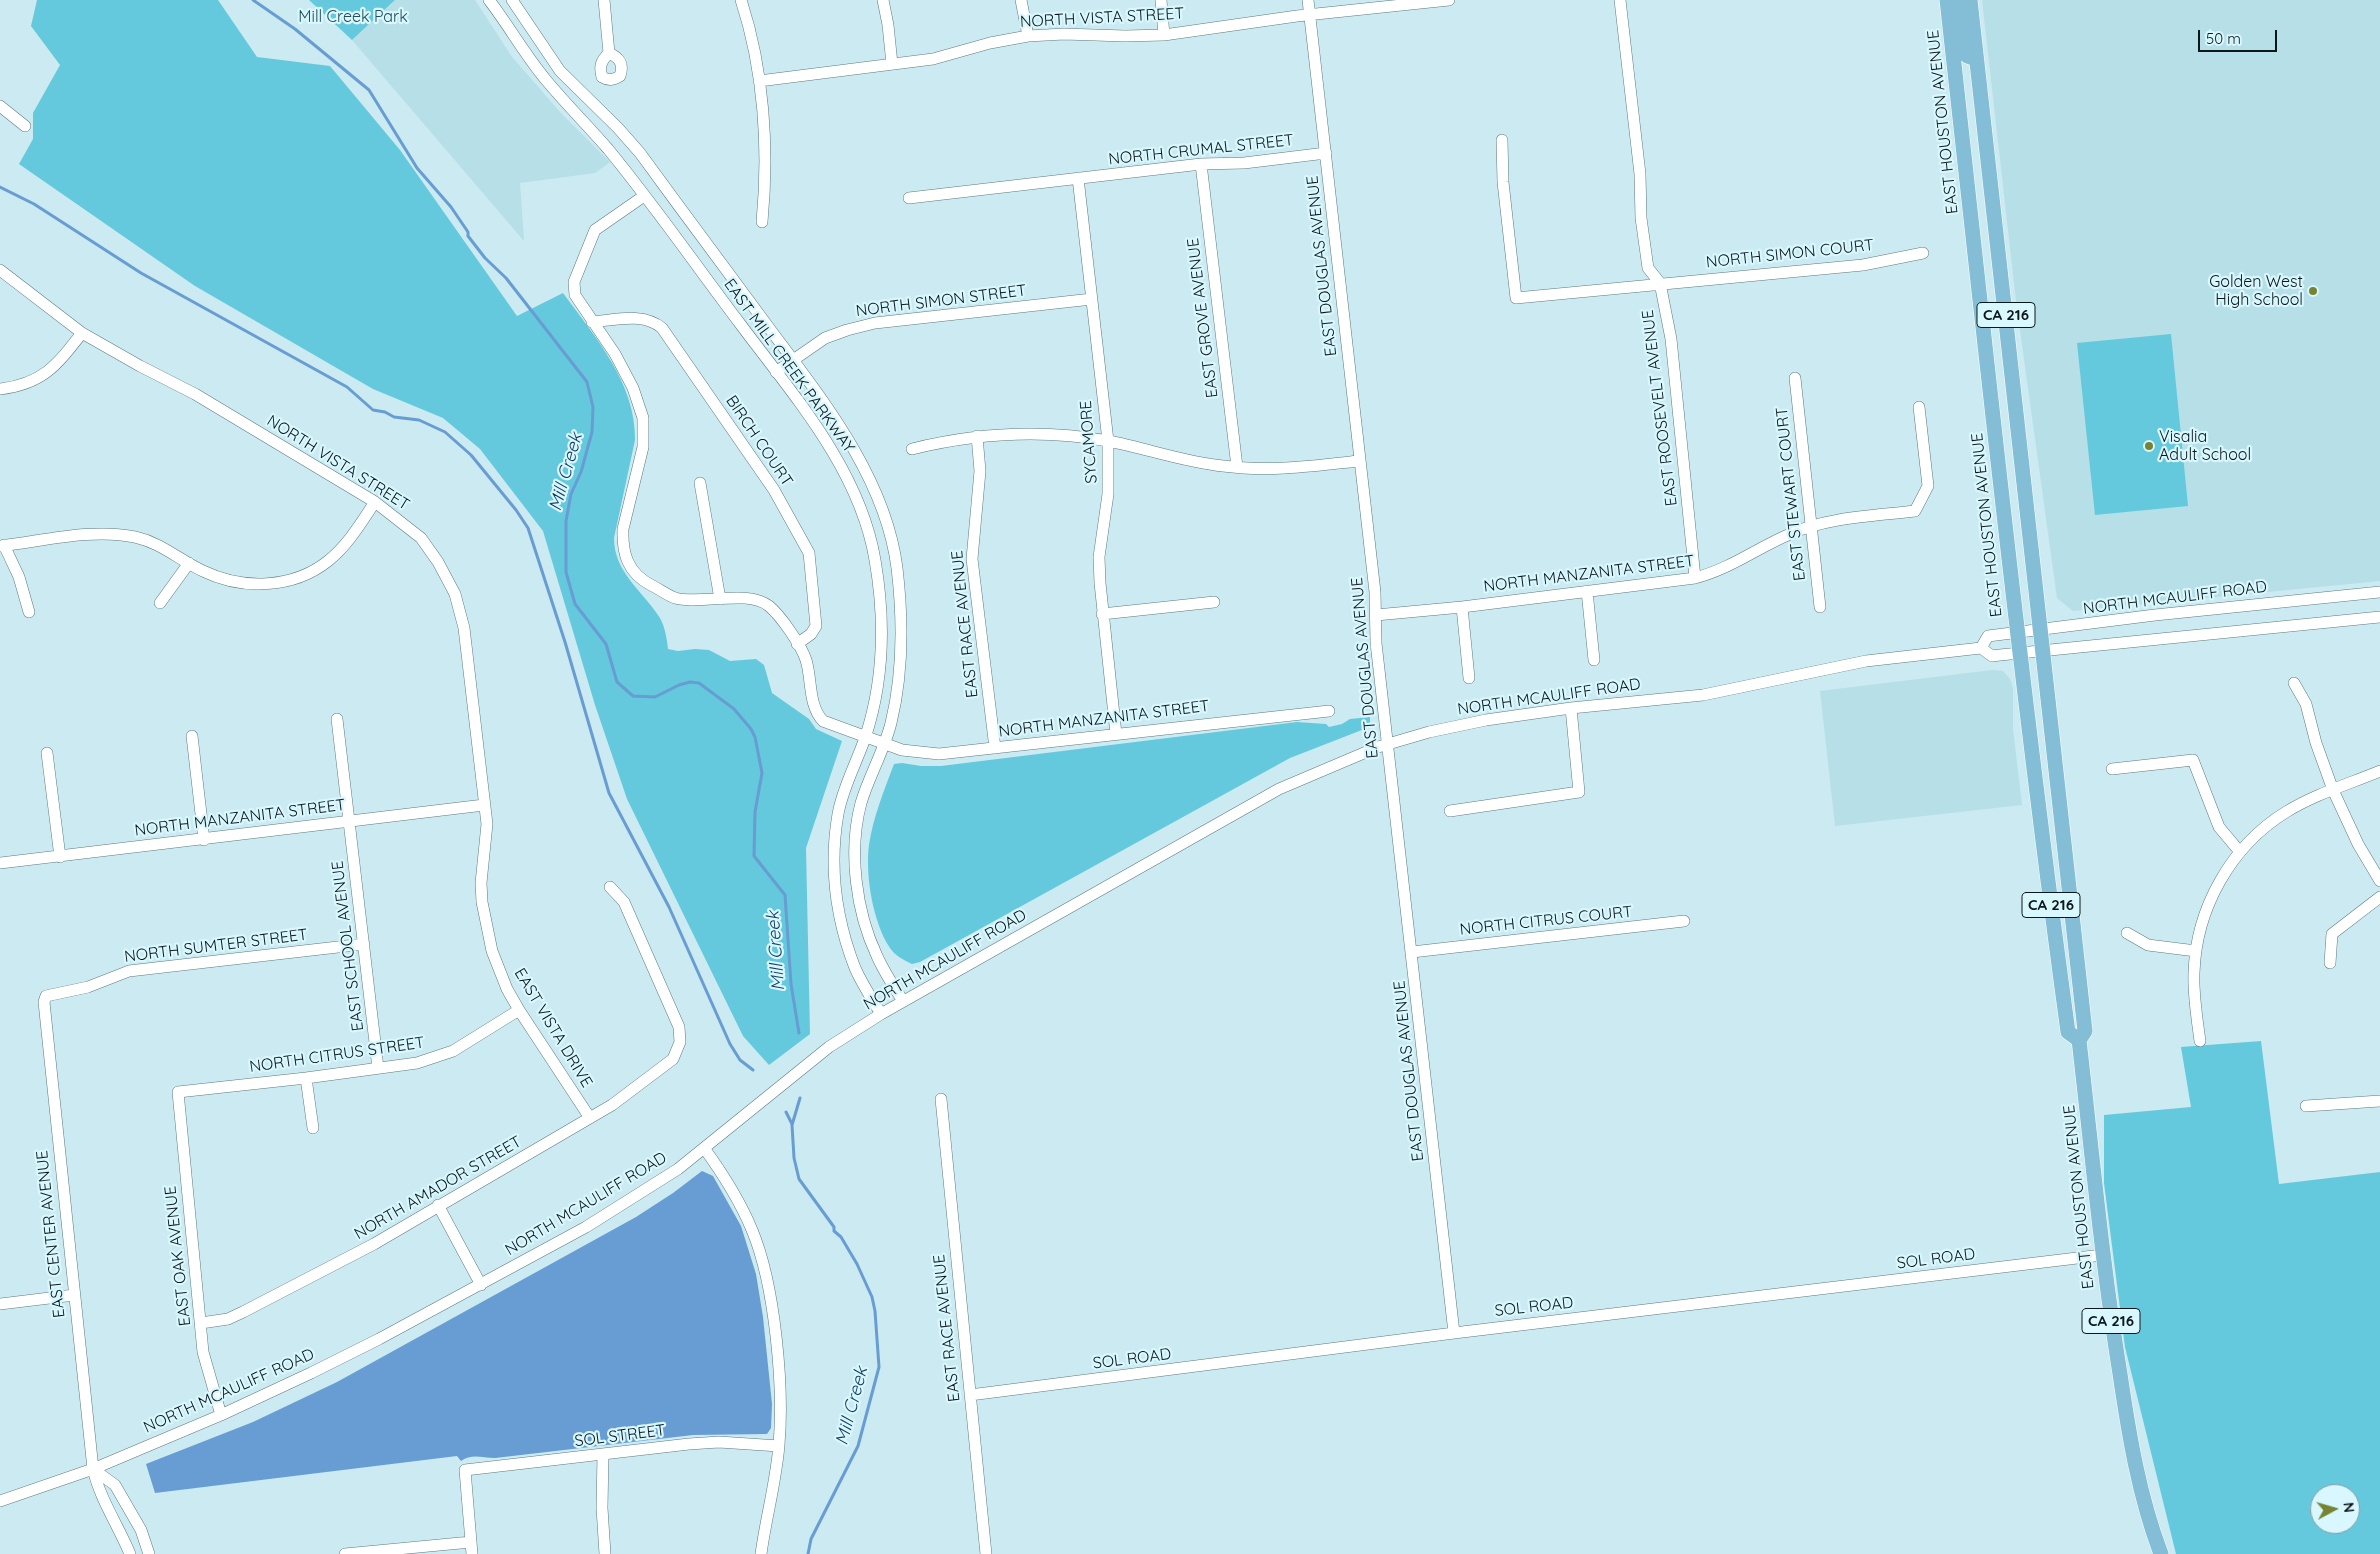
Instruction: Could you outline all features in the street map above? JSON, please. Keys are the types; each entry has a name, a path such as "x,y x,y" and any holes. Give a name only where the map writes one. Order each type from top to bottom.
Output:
{"main road":[{"name":"EAST HOUSTON AVENUE","path":"1947,0 2019,653 2068,1032 2079,1040"},
{"path":"1958,0 1965,51 1967,56 1976,59"},
{"name":"EAST HOUSTON AVENUE","path":"1970,0 2084,1031 2079,1040 2102,1255 2116,1354 2136,1468 2146,1510 2161,1554"}],"street":[{"name":"EAST MILL CREEK PARKWAY","path":"489,0 534,66 609,150 776,372 826,440 857,498 875,556 880,592 882,654 878,682 865,737 845,786 838,814 833,872 838,906 856,968 881,1014"},
{"name":"EAST MILL CREEK PARKWAY","path":"512,0 560,70 618,128 640,154 793,361 840,428 865,470 879,502 891,537 897,567 901,637 891,722 885,743 861,804 856,851 857,878 867,932 877,956 903,1001"},
{"path":"604,0 609,53"},
{"path":"741,0 752,33 759,81 767,174 762,222"},
{"path":"883,0 888,24 892,64"},
{"path":"1021,0 1028,36"},
{"path":"1161,0 1164,34"},
{"name":"EAST DOUGLAS AVENUE","path":"1308,0 1376,615 1376,643 1454,1333"},
{"name":"NORTH VISTA STREET","path":"759,81 933,59 990,43 1028,36 1164,34 1310,14 1449,0"},
{"name":"EAST ROOSEVELT AVENUE","path":"1620,0 1640,174 1641,218 1648,268 1660,283 1672,339 1695,578"},
{"path":"0,106 25,126"},
{"path":"1502,140 1503,182 1516,298 1660,283"},
{"name":"NORTH CRUMAL STREET","path":"909,198 1201,164 1244,163 1326,153"},
{"name":"EAST GROVE AVENUE","path":"1201,164 1237,468"},
{"name":"SYCAMORE","path":"1078,178 1108,441 1108,494 1099,556 1102,614 1116,734"},
{"name":"NORTH MANZANITA STREET","path":"644,196 594,230 574,282 575,294 615,354 633,388 643,418 643,447 623,529 622,542 626,563 641,580 675,598 750,599 768,605 806,659 815,711 832,726 902,750 922,754 995,748 1329,710"},
{"name":"NORTH SIMON COURT","path":"1660,283 1725,279 1863,265 1923,253"},
{"name":"NORTH VISTA STREET","path":"0,270 82,333 195,394 375,502 421,538 438,562 455,594 464,628 484,805"},
{"name":"NORTH SIMON STREET","path":"776,372 825,338 875,323 1092,299"},
{"name":"BIRCH COURT","path":"592,322 641,318 654,321 662,328 774,490 808,554 816,626 811,634 797,644"},
{"path":"0,389 17,387 39,379 57,365 82,333"},
{"name":"EAST STEWART COURT","path":"1795,378 1820,607"},
{"name":"NORTH MANZANITA STREET","path":"1376,615 1462,607 1695,578 1731,565 1791,533 1832,521 1915,511 1928,486 1918,407"},
{"path":"912,449 953,439 1039,433 1108,441 1187,460 1237,468 1281,469 1359,461"},
{"name":"EAST RACE AVENUE","path":"977,436 980,471 972,559 995,748"},
{"path":"700,483 720,599"},
{"path":"28,612 19,576 2,545 104,533 136,538 161,545 189,563 230,582 263,585 299,576 328,562 352,536 375,502"},
{"path":"160,603 189,563"},
{"path":"1587,591 1594,660"},
{"name":"NORTH MCAULIFF ROAD","path":"1981,648 1988,636 2155,615 2380,592"},
{"path":"1102,614 1214,602"},
{"path":"1462,607 1469,678"},
{"name":"NORTH MCAULIFF ROAD","path":"0,1501 93,1469 221,1415 345,1356 481,1284 632,1200 704,1148 741,1116 829,1047 881,1014 1279,789 1341,761 1388,744 1468,723 1571,708 1703,695 1866,661 1981,648 1992,656 2380,617"},
{"path":"2294,683 2306,704 2316,743 2333,790 2358,844 2380,881"},
{"path":"1450,811 1579,792 1571,708"},
{"name":"EAST SCHOOL AVENUE","path":"337,719 378,1068"},
{"path":"192,736 204,840"},
{"path":"46,753 60,857"},
{"path":"2112,769 2193,760 2219,827 2240,852"},
{"path":"2200,1041 2194,973 2196,951 2210,900 2221,877 2240,852 2265,826 2287,811 2380,771"},
{"name":"NORTH MANZANITA STREET","path":"0,863 484,805"},
{"name":"EAST VISTA DRIVE","path":"484,805 487,840 481,883 483,909 488,934 500,973 519,1010 590,1118"},
{"name":"NORTH AMADOR STREET","path":"201,1323 228,1319 374,1244 590,1118 631,1091 673,1059 680,1042 679,1027 624,902 610,887"},
{"path":"2330,963 2332,934 2380,897"},
{"name":"NORTH CITRUS COURT","path":"1412,952 1684,921"},
{"path":"2127,933 2148,945 2196,951"},
{"name":"NORTH SUMTER STREET","path":"46,996 88,987 129,971 364,944"},
{"name":"EAST CENTER AVENUE","path":"46,996 44,1002 93,1469 97,1489 121,1532 130,1554"},
{"name":"NORTH CITRUS STREET","path":"178,1092 306,1078 417,1063 453,1051 519,1010"},
{"path":"306,1078 313,1128"},
{"name":"EAST OAK AVENUE","path":"178,1092 203,1352 221,1415"},
{"name":"EAST RACE AVENUE","path":"941,1099 986,1554"},
{"path":"2306,1106 2380,1101"},
{"path":"704,1148 731,1188 753,1232 764,1268 772,1314 780,1389 779,1446 761,1554"},
{"path":"438,1205 481,1284"},
{"name":"SOL ROAD","path":"970,1395 1454,1333 2102,1255"},
{"path":"0,1304 74,1295"},
{"name":"SOL STREET","path":"470,1542 465,1470 719,1442 779,1446"},
{"path":"602,1454 602,1508 605,1554"},
{"path":"93,1469 115,1485 141,1530 149,1554"},
{"path":"345,1554 470,1542 472,1554"}],"shaded area":[{"path":"395,0 475,0 512,57 560,112 610,162 595,173 520,183 524,241 352,40"},
{"name":"Visalia Adult School","path":"1982,0 2380,0 2380,581 2073,611 2057,598 2016,301"},
{"path":"1992,670 2003,671 2010,679 2013,688 2013,729 2022,805 1835,826 1820,691"},
{"path":"702,1171 713,1176 741,1226 756,1274 763,1317 772,1404 771,1428 767,1434 693,1435 495,1458 469,1457 461,1461 457,1456 155,1493 146,1464 253,1422 337,1382 636,1217"}],"green space":[{"path":"37,0 218,0 257,57 330,66 400,150 517,316 563,293 600,344 621,380 629,399 634,419 635,440 614,538 615,550 624,572 660,618 666,633 668,649 678,651 709,650 730,661 756,659 764,665 772,693 809,719 816,729 842,741 806,848 810,1034 769,1065 743,1036 627,799 595,705 543,531 480,449 443,418 373,389 195,286 19,164 33,139 33,113 60,65 31,26"},
{"name":"Mill Creek Park","path":"309,0 395,0 352,40"},
{"path":"2171,334 2188,506 2095,515 2077,343"},
{"path":"1370,717 1370,724 1367,728 1290,758 920,962 912,964 900,957 892,951 884,938 875,912 869,884 868,857 873,824 894,764 941,766 1297,722 1326,724 1329,727 1342,724 1350,719"},
{"path":"2261,1041 2279,1184 2380,1172 2380,1554 2176,1554 2125,1347 2104,1183 2104,1115 2191,1107 2181,1047"}],"waterway":[{"name":"Mill Creek","path":"253,0 295,29 369,90 417,168 451,207 468,232 468,236 485,258 506,278 587,382 593,407 592,432 581,472 571,494 566,521 566,572 575,604 606,644 617,682 633,696 655,697 679,685 690,682 699,683 734,709 751,729 755,737 762,773 755,812 754,856 785,895 791,984 799,1033"},
{"path":"0,187 34,204 141,273 347,387 373,410 385,412 394,417 419,420 445,432 471,455 516,510 528,528 565,642 609,793 669,907 730,1044 740,1060 753,1070"},
{"name":"Mill Creek","path":"800,1098 792,1125 794,1158 799,1179 834,1227 834,1231 841,1237 857,1264 872,1297 875,1311 879,1367 858,1446 811,1539 808,1554"},
{"path":"786,1112 792,1124"}],"place":[{"name":"Golden West High School","path":"2313,291"},
{"name":"Visalia Adult School","path":"2149,446"}]}
